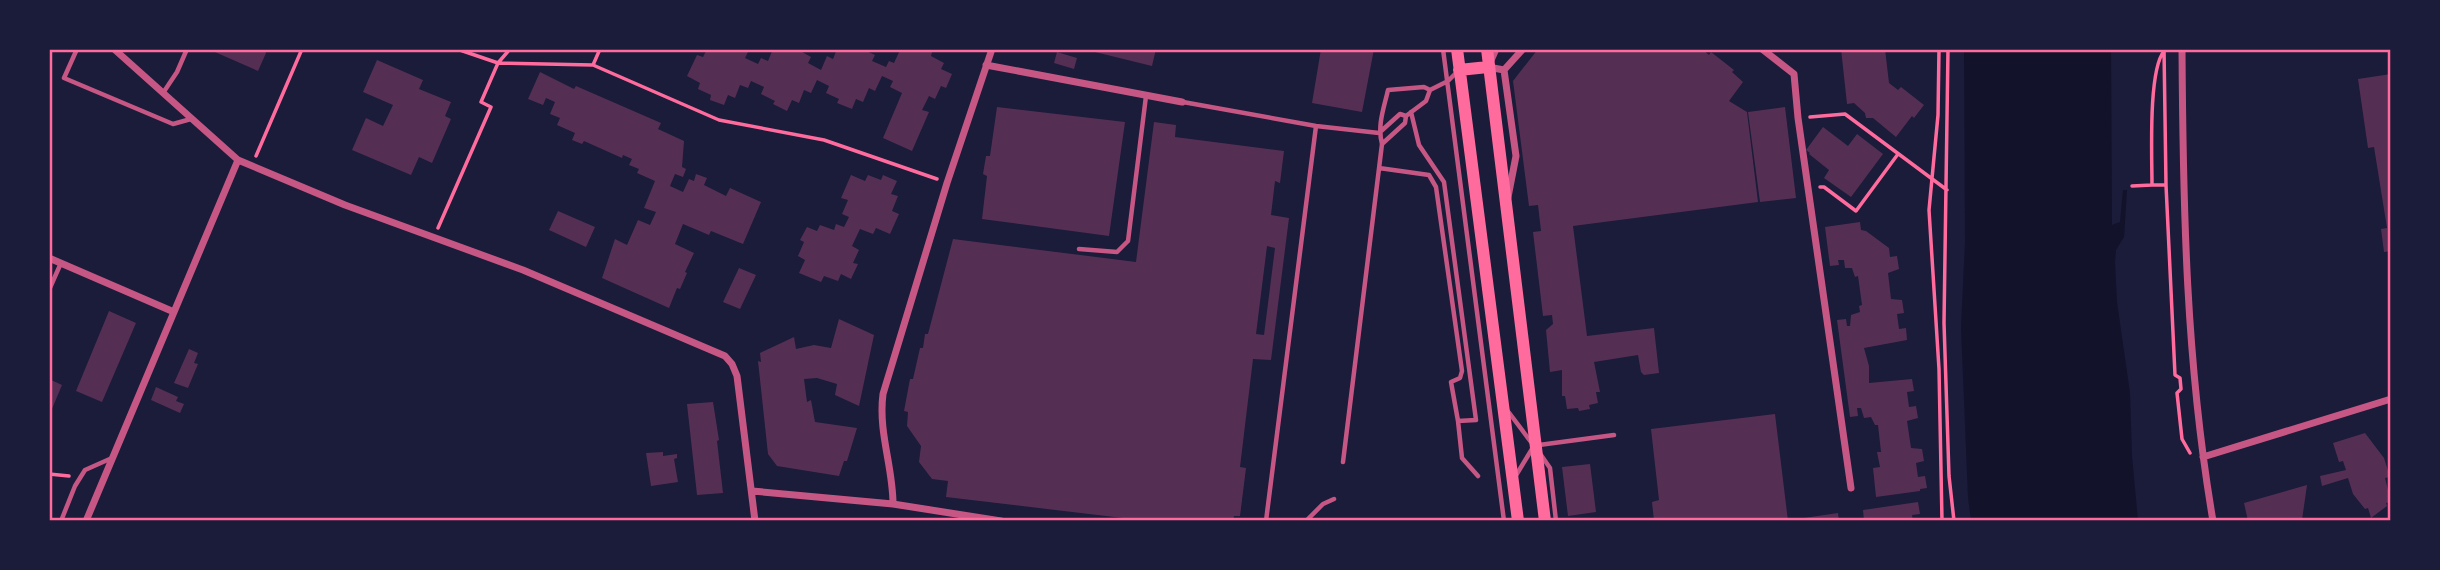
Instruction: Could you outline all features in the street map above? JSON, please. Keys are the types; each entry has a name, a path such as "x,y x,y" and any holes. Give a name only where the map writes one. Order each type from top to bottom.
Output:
{"main road":[{"path":"1457,49 1518,521"},
{"path":"1487,49 1545,521"},
{"path":"1460,70 1488,67"}],"street":[{"path":"114,49 238,160 345,205 523,270 725,356 737,376 755,521"},
{"path":"893,504 893,480 881,421 883,394 947,183 992,49"},
{"path":"1496,49 1488,67 1504,70"},
{"path":"1504,70 1523,49"},
{"path":"1762,49 1794,75 1851,488"},
{"path":"2182,49 2186,259 2194,389 2213,521"},
{"path":"986,65 1182,102"},
{"path":"1504,70 1516,156 1506,211"},
{"path":"86,521 238,160"},
{"path":"49,258 174,312"},
{"path":"2203,457 2391,399"},
{"path":"752,491 893,504 1001,521"}],"lane":[{"path":"77,49 64,78 173,124 191,119"},
{"path":"163,93 177,72 187,49"},
{"path":"1443,49 1504,521"},
{"path":"1382,144 1405,123 1409,114 1426,101 1430,90 1448,81 1460,70"},
{"path":"1343,462 1380,168 1382,144 1379,133 1388,90 1424,87 1430,90"},
{"path":"1079,249 1117,252 1128,242 1146,96"},
{"path":"1182,102 1316,126 1379,133 1400,114 1409,114"},
{"path":"1409,114 1419,145 1444,182 1476,420 1458,421"},
{"path":"1266,521 1316,126"},
{"path":"1380,168 1429,176 1436,187 1462,371 1460,378 1451,382 1462,458 1478,476"},
{"path":"49,290 61,263"},
{"path":"1502,404 1550,468 1556,521"},
{"path":"1534,446 1614,435"},
{"path":"1513,481 1534,446"},
{"path":"61,521 75,486 85,470 113,457"},
{"path":"1306,521 1323,504 1334,499"}],"path":[{"path":"256,156 302,49"},
{"path":"457,49 498,63 593,65 719,120 824,141 947,183"},
{"path":"434,236 491,107 481,102 498,63 510,49"},
{"path":"593,65 600,49"},
{"path":"1939,49 1938,115 1929,210 1938,356 1942,521"},
{"path":"1948,49 1945,356 1949,476 1954,521"},
{"path":"2164,50 2166,185 2175,375 2180,378 2181,389 2177,393 2182,439 2194,458"},
{"path":"2152,185 2154,94 2159,58 2164,50"},
{"path":"1798,118 1845,114 1947,190"},
{"path":"1808,189 1824,187 1856,211 1899,154"},
{"path":"2132,186 2166,185"},
{"path":"1938,356 1945,356"},
{"path":"49,474 81,477"}],"shaded area":[{"path":"1964,49 2111,49 2112,225 2120,222 2123,190 2127,190 2124,237 2116,250 2115,262 2117,302 2130,393 2138,521 1971,521 1961,328 1965,242"}],"building":[{"path":"208,49 264,49 266,53 258,71"},
{"path":"707,49 741,49 748,52 745,58 758,64 761,58 768,61 773,49 797,49 811,57 808,63 821,70 827,56 833,59 837,49 862,49 875,55 872,61 886,67 889,61 894,63 900,50 906,52 907,49 933,49 931,56 944,63 941,69 952,74 946,88 941,86 935,99 929,96 922,110 929,112 912,151 883,138 902,93 890,87 893,81 882,76 875,91 869,88 863,102 856,99 852,109 837,103 839,99 826,93 829,86 817,80 811,93 804,90 799,103 792,100 787,111 761,94 764,87 751,81 748,88 740,85 735,98 728,95 724,105 710,100 711,95 698,89 700,83 687,76 697,55 703,57"},
{"path":"1096,49 1156,49 1152,66 1095,52"},
{"path":"1321,49 1374,49 1362,112 1312,103"},
{"path":"1538,49 1702,49 1709,55 1711,52 1734,70 1732,72 1743,82 1729,101 1747,112 1758,202 1573,226 1587,336 1654,328 1659,373 1644,375 1638,355 1594,362 1600,392 1596,392 1598,403 1589,405 1590,409 1579,411 1578,408 1567,409 1565,396 1562,396 1562,370 1550,372 1546,330 1553,324 1552,315 1543,316 1533,232 1541,231 1538,205 1529,206 1513,81"},
{"path":"1841,49 1885,49 1889,83 1898,90 1901,87 1924,105 1896,137 1873,118 1866,118 1865,113 1854,103 1847,104"},
{"path":"1057,52 1077,58 1074,69 1054,63"},
{"path":"377,60 423,80 419,89 451,102 445,116 451,119 432,163 419,157 411,175 352,150 366,118 383,126 393,105 363,92"},
{"path":"540,72 574,89 576,86 661,123 658,129 684,141 682,167 686,169 683,177 675,174 670,186 683,192 689,179 694,181 696,174 707,178 704,185 726,196 730,188 761,202 743,244 711,231 709,235 683,224 675,244 694,253 680,289 677,288 669,308 602,278 615,239 627,245 638,220 650,225 656,212 644,208 655,181 637,173 639,169 629,165 632,159 623,155 622,158 584,141 582,144 572,140 575,133 557,125 560,118 550,114 555,102 546,98 543,105 528,99"},
{"path":"2391,74 2391,251 2384,252 2381,229 2387,228 2374,147 2368,148 2358,79"},
{"path":"997,107 1125,122 1109,236 982,219 987,176 983,174 986,156 990,156"},
{"path":"1785,107 1796,198 1760,202 1748,112"},
{"path":"1154,122 1176,125 1175,137 1284,151 1280,183 1275,181 1271,215 1289,218 1271,360 1253,359 1240,467 1246,468 1240,516 1234,516 1233,521 1148,521 946,497 948,481 932,479 919,462 921,446 907,426 908,412 904,411 910,379 913,379 925,334 928,334 953,239 1136,262","holes":["1267,246 1275,248 1264,335 1256,334"]},
{"path":"1823,127 1848,146 1857,134 1883,154 1851,197 1824,178 1829,170 1806,150"},
{"path":"851,175 865,181 868,175 881,180 883,175 897,181 891,194 898,196 892,211 899,214 890,234 876,228 873,234 860,229 852,246 859,250 853,263 858,264 851,279 841,274 838,281 824,276 821,282 799,273 805,260 798,256 804,242 800,240 807,227 817,231 820,225 834,230 836,224 844,227 849,217 842,214 848,200 841,198"},
{"path":"558,211 595,227 586,247 549,230"},
{"path":"1860,222 1861,230 1889,248 1890,257 1897,256 1899,269 1888,273 1891,299 1902,300 1904,313 1897,314 1899,329 1906,328 1907,340 1864,348 1869,366 1869,383 1912,379 1914,391 1907,392 1909,407 1916,406 1918,418 1907,421 1911,448 1922,449 1924,461 1916,463 1918,477 1925,476 1927,488 1920,491 1876,497 1873,468 1880,467 1877,452 1881,452 1878,425 1875,425 1871,417 1864,418 1861,408 1857,408 1858,416 1850,417 1837,320 1846,319 1847,326 1850,326 1851,315 1860,312 1859,306 1862,305 1858,276 1855,277 1852,268 1845,268 1844,260 1838,260 1839,265 1830,266 1825,227"},
{"path":"739,268 756,275 740,309 723,302"},
{"path":"109,311 136,323 102,402 76,391"},
{"path":"839,319 874,335 859,406 835,395 837,384 817,378 804,379 807,402 811,400 815,422 857,428 847,461 844,461 839,476 777,466 768,454 758,361 761,362 760,353 794,337 796,349 814,345 831,348"},
{"path":"189,349 198,353 194,363 198,364 188,388 174,383"},
{"path":"49,379 62,385 49,416"},
{"path":"156,387 178,397 176,401 184,404 180,413 151,400"},
{"path":"713,402 723,493 697,495 687,404"},
{"path":"1775,414 1788,521 1654,521 1652,502 1659,500 1651,429"},
{"path":"2365,433 2384,458 2390,477 2385,478 2391,502 2386,503 2387,506 2371,518 2368,508 2365,509 2353,494 2348,478 2322,486 2320,476 2346,470 2343,461 2339,462 2333,443"},
{"path":"663,452 663,456 677,454 674,459 678,482 651,486 646,453"},
{"path":"1590,464 1596,512 1568,516 1562,467"},
{"path":"2307,485 2302,520 2248,521 2244,503"},
{"path":"1918,502 1920,514 1912,515 1913,521 1864,521 1863,510"},
{"path":"1838,513 1839,521 1797,521 1797,519"}]}
